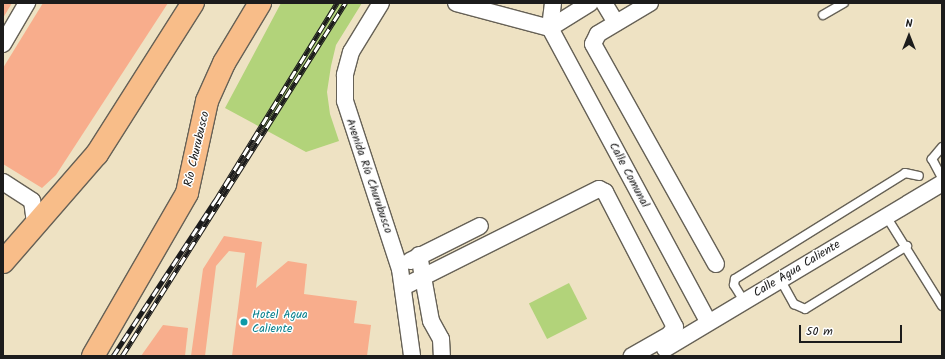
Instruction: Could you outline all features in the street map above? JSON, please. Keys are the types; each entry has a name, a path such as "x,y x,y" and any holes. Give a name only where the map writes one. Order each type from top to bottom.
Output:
{"main road":[{"path":"3,262 10,246 35,223 97,154 193,3"},
{"name":"Río Churubusco","path":"93,356 187,193 207,101 224,63 260,3"}],"street":[{"path":"3,44 27,3"},
{"name":"Avenida Río Churubusco","path":"381,3 351,52 345,75 345,101 400,269 404,287 412,356"},
{"path":"456,3 550,28 590,3"},
{"path":"550,28 554,3"},
{"path":"604,3 616,24"},
{"path":"650,3 595,37 594,48 716,264"},
{"name":"Calle Comunal","path":"550,28 708,322"},
{"path":"3,182 32,201 35,223"},
{"name":"Calle Agua Caliente","path":"662,354 708,322 942,183"},
{"path":"404,287 599,189 605,192 675,326 669,335 632,356"},
{"path":"400,269 419,255 480,226"},
{"path":"419,255 431,321 452,356"},
{"path":"441,339 442,356"}],"lane":[{"path":"823,15 844,3"},
{"path":"942,147 934,152 932,159 942,178"},
{"path":"744,301 734,285 735,279 905,173 919,176"},
{"path":"886,216 907,246 942,306"},
{"path":"780,280 794,304 805,309 907,246"}],"green space":[{"path":"281,3 362,3 336,45 331,66 327,92 330,114 339,141 306,152 225,108"},
{"path":"569,283 587,319 547,339 529,303"}],"building":[{"path":"3,3 12,3 3,18"},
{"path":"43,3 168,3 56,175 42,188 3,164 3,68"},
{"path":"224,236 262,242 256,288 288,261 307,264 304,294 357,301 354,323 371,325 367,356 232,356 245,253 229,251 216,266 205,356 191,356 203,269"},
{"path":"163,325 188,328 185,356 141,356"}],"railway":[{"path":"113,356 215,201 337,3"},
{"path":"122,356 345,3"}],"place":[{"name":"Hotel Agua Caliente","path":"244,322"}]}
